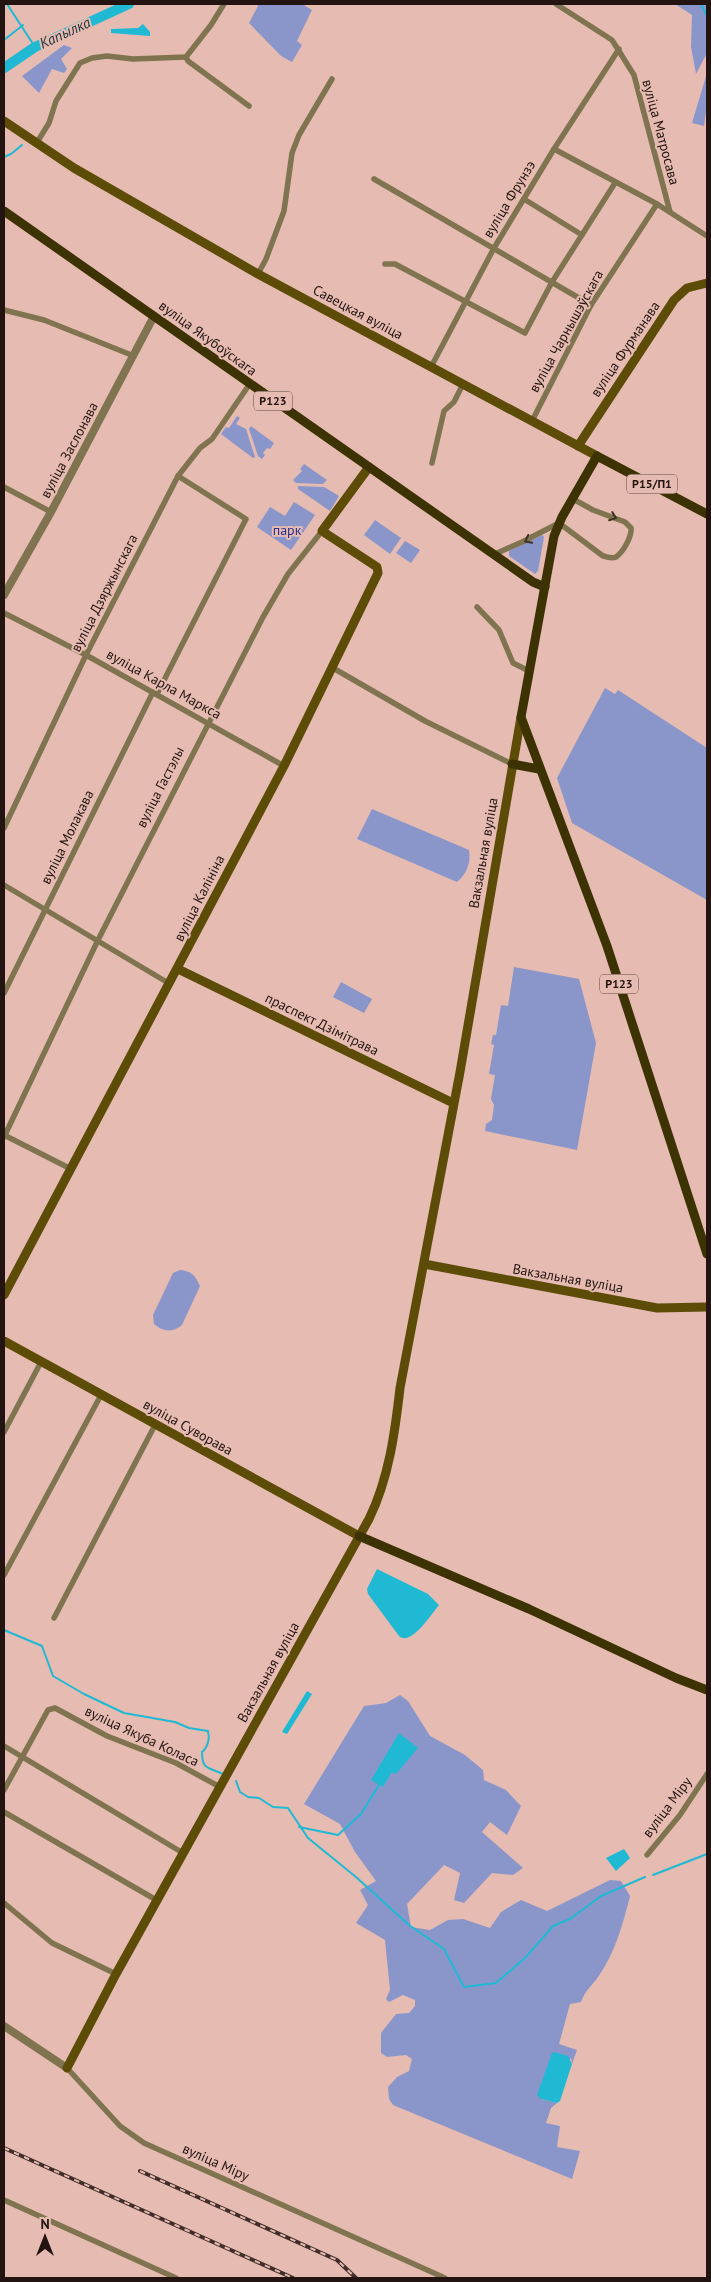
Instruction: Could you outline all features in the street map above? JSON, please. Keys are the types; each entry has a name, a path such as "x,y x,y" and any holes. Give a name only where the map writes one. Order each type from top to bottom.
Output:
{"main road":[{"name":"Савецкая вуліца","path":"4,121 74,168 258,274 707,514"},
{"name":"вуліца Якубоўскага","path":"4,211 533,582 545,587"},
{"name":"вуліца Фурманава","path":"578,446 674,300 687,288 707,283"},
{"name":"Вакзальная вуліца","path":"67,2068 116,1974 375,1508 388,1463 554,536 559,523 597,456"},
{"name":"вуліца Гастэлы","path":"322,531 369,467"},
{"name":"вуліца Калініна","path":"4,1295 284,766 378,573 377,567 322,531"},
{"name":"Р123","path":"521,717 604,938 707,1254"},
{"path":"512,764 539,769"},
{"name":"праспект Дзімітрава","path":"178,969 453,1103"},
{"name":"Вакзальная вуліца","path":"424,1264 657,1308 707,1307"},
{"name":"вуліца Суворава","path":"4,1341 359,1536"},
{"path":"359,1536 529,1609 600,1643 707,1690"}],"street":[{"path":"36,144 49,123 56,101 80,63 92,58 106,56 142,59 186,57 211,25 224,4"},
{"name":"вуліца Матросава","path":"556,4 608,36 619,49 634,75 670,212"},
{"name":"вуліца Фрунзэ","path":"431,367 494,248 554,148 619,49"},
{"path":"186,57 188,61 249,106"},
{"path":"258,274 266,259 284,211 292,153 299,135 332,79"},
{"name":"вуліца Матросава","path":"554,148 670,212 707,236"},
{"path":"374,179 591,305"},
{"path":"385,264 395,264 525,333 552,282 615,183"},
{"path":"524,199 582,235"},
{"name":"вуліца Чарнышэўскага","path":"532,421 591,305 656,204"},
{"path":"4,310 44,320 134,356"},
{"name":"вуліца Заслонава","path":"4,595 51,512 154,316"},
{"name":"вуліца Дзяржынскага","path":"4,828 86,654 178,476 200,448 212,439 249,384"},
{"path":"432,463 444,412 454,402 463,384"},
{"name":"вуліца Молакава","path":"4,993 44,910 155,693 244,524 246,518 178,476"},
{"path":"4,487 51,512"},
{"path":"495,554 559,523 604,556 611,558 616,556 630,538 631,528 625,522 593,510 573,499"},
{"name":"вуліца Гастэлы","path":"4,1136 98,940 208,722 278,589 322,531"},
{"path":"477,607 500,630 513,663 529,671"},
{"name":"вуліца Карла Маркса","path":"4,613 86,654 284,766"},
{"path":"333,668 425,721 512,764"},
{"path":"4,885 170,984"},
{"path":"4,1136 71,1169"},
{"path":"4,1432 41,1362"},
{"path":"4,1575 101,1395"},
{"path":"54,1618 155,1425"},
{"name":"вуліца Якуба Коласа","path":"4,1790 48,1710 55,1708 107,1736 176,1763 220,1787"},
{"path":"4,1746 183,1853"},
{"name":"вуліца Міру","path":"647,1855 680,1815 707,1774"},
{"path":"4,1812 158,1901"},
{"path":"4,1903 52,1943 116,1974"},
{"name":"вуліца Міру","path":"4,2026 67,2068 120,2126 144,2143 445,2278"},
{"path":"4,2200 176,2278"}],"green space":[{"path":"256,4 302,4 312,10 297,41 302,45 292,62 281,56 249,23 258,6"},
{"path":"675,4 705,4 707,9 707,53 696,74 691,47 692,15"},
{"path":"64,45 72,48 61,59 67,69 64,73 52,69 39,93 22,76"},
{"path":"707,73 707,104 704,126 692,123"},
{"path":"237,416 240,418 236,424 246,429 255,457 253,458 221,434 226,427 229,428"},
{"path":"251,426 274,443 270,449 267,448 263,453 265,455 262,459 258,456 249,429"},
{"path":"304,464 327,480 323,484 296,483 293,480 302,471 300,469"},
{"path":"298,486 324,487 339,496 330,511 298,489"},
{"name":"парк","path":"294,502 315,515 291,550 257,527 270,507 285,516"},
{"path":"375,520 401,538 390,554 364,535"},
{"path":"542,535 544,537 538,571 535,574 509,556 509,551"},
{"path":"405,541 420,550 411,563 396,553"},
{"path":"605,688 615,694 618,690 707,748 707,900 572,823 557,778"},
{"path":"372,809 469,850 469,863 466,872 457,882 357,839"},
{"path":"514,967 579,979 596,1043 577,1150 485,1131 486,1124 492,1120 494,1105 491,1099 495,1075 489,1074 494,1045 491,1044 493,1035 496,1035 501,1005 508,1006"},
{"path":"341,982 372,999 364,1013 333,997"},
{"path":"180,1270 192,1274 200,1286 182,1325 175,1329 164,1330 154,1324 153,1315 173,1273"},
{"path":"400,1695 408,1701 430,1736 465,1755 483,1770 484,1780 506,1790 521,1806 507,1835 490,1822 482,1832 523,1868 513,1875 492,1873 464,1903 454,1900 460,1873 444,1865 407,1904 411,1927 430,1930 448,1920 463,1919 490,1928 501,1912 521,1900 547,1911 610,1880 621,1881 630,1896 618,1938 604,1968 581,2002 570,2004 559,2044 577,2050 572,2064 571,2058 541,2099 557,2103 551,2108 546,2123 560,2126 557,2147 580,2151 572,2179 393,2105 389,2099 388,2087 397,2077 409,2071 412,2059 406,2055 387,2057 381,2053 381,2033 396,2014 409,2013 415,2006 415,2000 403,1995 389,2002 386,1999 390,1990 385,1940 356,1923 368,1905 360,1890 376,1881 355,1852 340,1824 304,1804 364,1706 386,1703"}],"shaded area":[{"path":"143,24 150,32 150,36 111,33 111,29 138,28"},
{"path":"377,1569 428,1594 439,1605 420,1628 409,1637 399,1636 368,1594 367,1589"},
{"path":"307,1691 312,1694 287,1734 282,1732"},
{"path":"399,1733 418,1748 396,1774 392,1772 383,1787 371,1780"},
{"path":"624,1849 630,1858 616,1871 606,1858"},
{"path":"554,2052 568,2056 572,2064 560,2101 557,2103 541,2099 537,2095"}],"waterway":[{"path":"7,4 35,47"},
{"name":"Капылка","path":"4,68 35,47 129,4"},
{"path":"701,4 707,16"},
{"path":"4,40 23,25"},
{"path":"4,157 22,145"},
{"path":"4,1630 42,1646 53,1676 84,1694 124,1713 175,1722 189,1728 208,1731 208,1742 202,1752 203,1762 207,1768 223,1774"},
{"path":"236,1781 240,1792 248,1797 259,1798 273,1807 288,1808 308,1838 356,1877 409,1925 444,1949 464,1987 496,1983 525,1958 553,1926 570,1919 601,1896 645,1877"},
{"path":"299,1827 338,1835 361,1814 379,1785"},
{"path":"653,1875 707,1854"}],"railway":[{"path":"4,2148 293,2278"},
{"path":"140,2171 337,2260 356,2278"}]}
